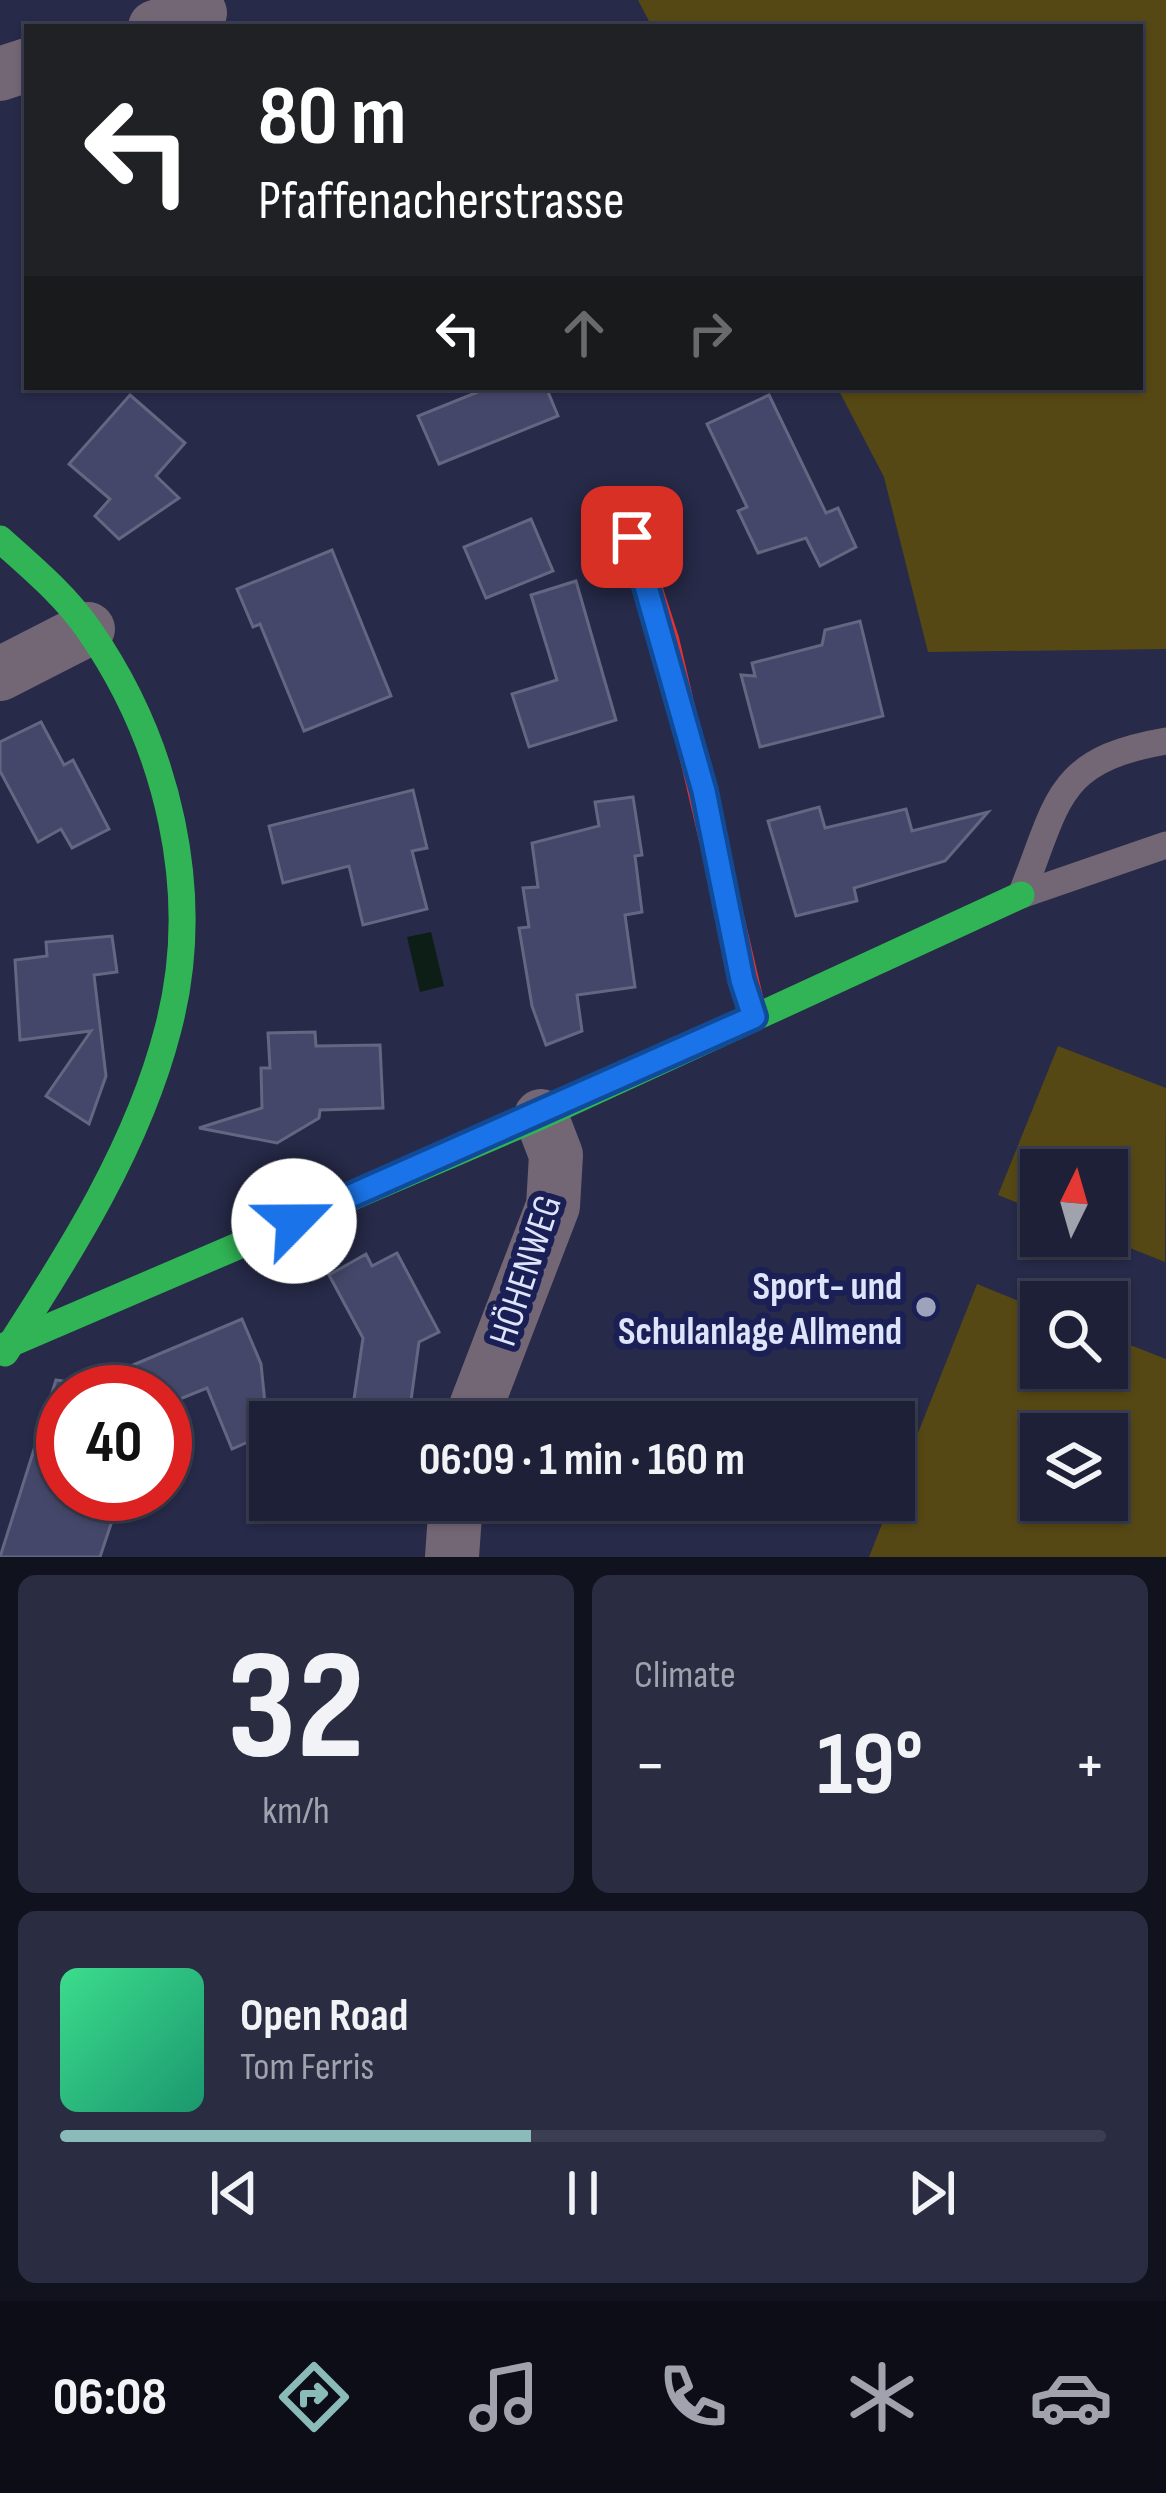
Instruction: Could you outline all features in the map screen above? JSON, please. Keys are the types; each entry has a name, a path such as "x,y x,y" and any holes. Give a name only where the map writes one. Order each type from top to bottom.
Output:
{"street":[{"path":"621,502 666,641 754,1017"},
{"path":"0,538 88,629 139,718 173,818 180,899 179,982 160,1058 132,1133 4,1350"},
{"path":"0,674 88,629"},
{"path":"4,1350 541,1116 1021,895"},
{"name":"HÖHENWEG","path":"478,1401 553,1206 556,1155 541,1116"},
{"path":"452,1557 455,1521"}],"lane":[{"path":"1021,895 1066,782 1096,758 1166,741"},
{"path":"1021,895 1166,845"}],"shaded area":[{"path":"638,0 1166,0 1166,649 928,652 884,477 839,390 1143,390 1143,24 650,24"},
{"path":"431,932 444,986 420,992 407,937"},
{"path":"1058,1046 1166,1088 1165,1262 1128,1247 1128,1149 1020,1149 1020,1204 998,1195"},
{"path":"977,1284 1020,1301 1020,1389 1128,1389 1128,1344 1166,1359 1166,1557 869,1557 883,1521 915,1521 915,1441"}],"building":[{"path":"483,390 547,390 558,416 439,464 418,416"},
{"path":"130,395 185,443 156,476 179,498 119,539 95,516 110,499 69,464"},
{"path":"769,395 826,513 838,508 856,547 820,566 806,538 758,553 738,511 747,507 707,424"},
{"path":"531,519 553,571 486,598 464,547"},
{"path":"332,550 391,696 304,731 260,624 253,627 237,589"},
{"path":"576,581 616,720 529,747 512,694 557,680 531,595"},
{"path":"860,621 883,716 760,747 741,675 755,676 752,663 822,645 825,630"},
{"path":"41,722 64,765 73,760 109,829 72,848 61,829 38,842 0,771 0,742"},
{"path":"413,790 427,848 412,851 427,909 363,925 349,866 283,883 269,826"},
{"path":"633,797 642,855 635,856 642,912 625,915 635,987 577,995 582,1031 546,1045 532,1006 519,928 529,927 523,888 538,887 532,843 599,826 595,802"},
{"path":"819,807 825,828 906,809 912,831 988,812 945,861 854,888 857,901 796,916 768,821"},
{"path":"112,936 117,972 94,975 106,1076 89,1124 46,1096 91,1031 20,1040 15,960 47,956 46,942"},
{"path":"315,1032 316,1046 380,1045 383,1108 320,1110 319,1118 277,1143 199,1128 262,1108 261,1068 270,1068 268,1033"},
{"path":"397,1253 439,1332 419,1342 411,1401 354,1401 363,1338 329,1275 366,1254 372,1266"},
{"path":"242,1319 261,1364 265,1401 249,1401 249,1441 232,1449 207,1388 192,1394 192,1365 133,1365"},
{"path":"36,1443 36,1521 112,1521 100,1557 0,1557"}],"traffic: fast":[{"path":"0,539 80,617 140,721 172,821 182,925 168,1029 139,1115 100,1197 5,1353"},
{"path":"0,1348 541,1116 1021,895"}],"traffic: jam":[{"path":"621,502 666,641 754,1017"}],"place":[{"name":"Sport- und Schulanlage Allmend","path":"926,1307"}],"route":[{"path":"294,1221 541,1116 754,1017 666,641 632,537"}]}
